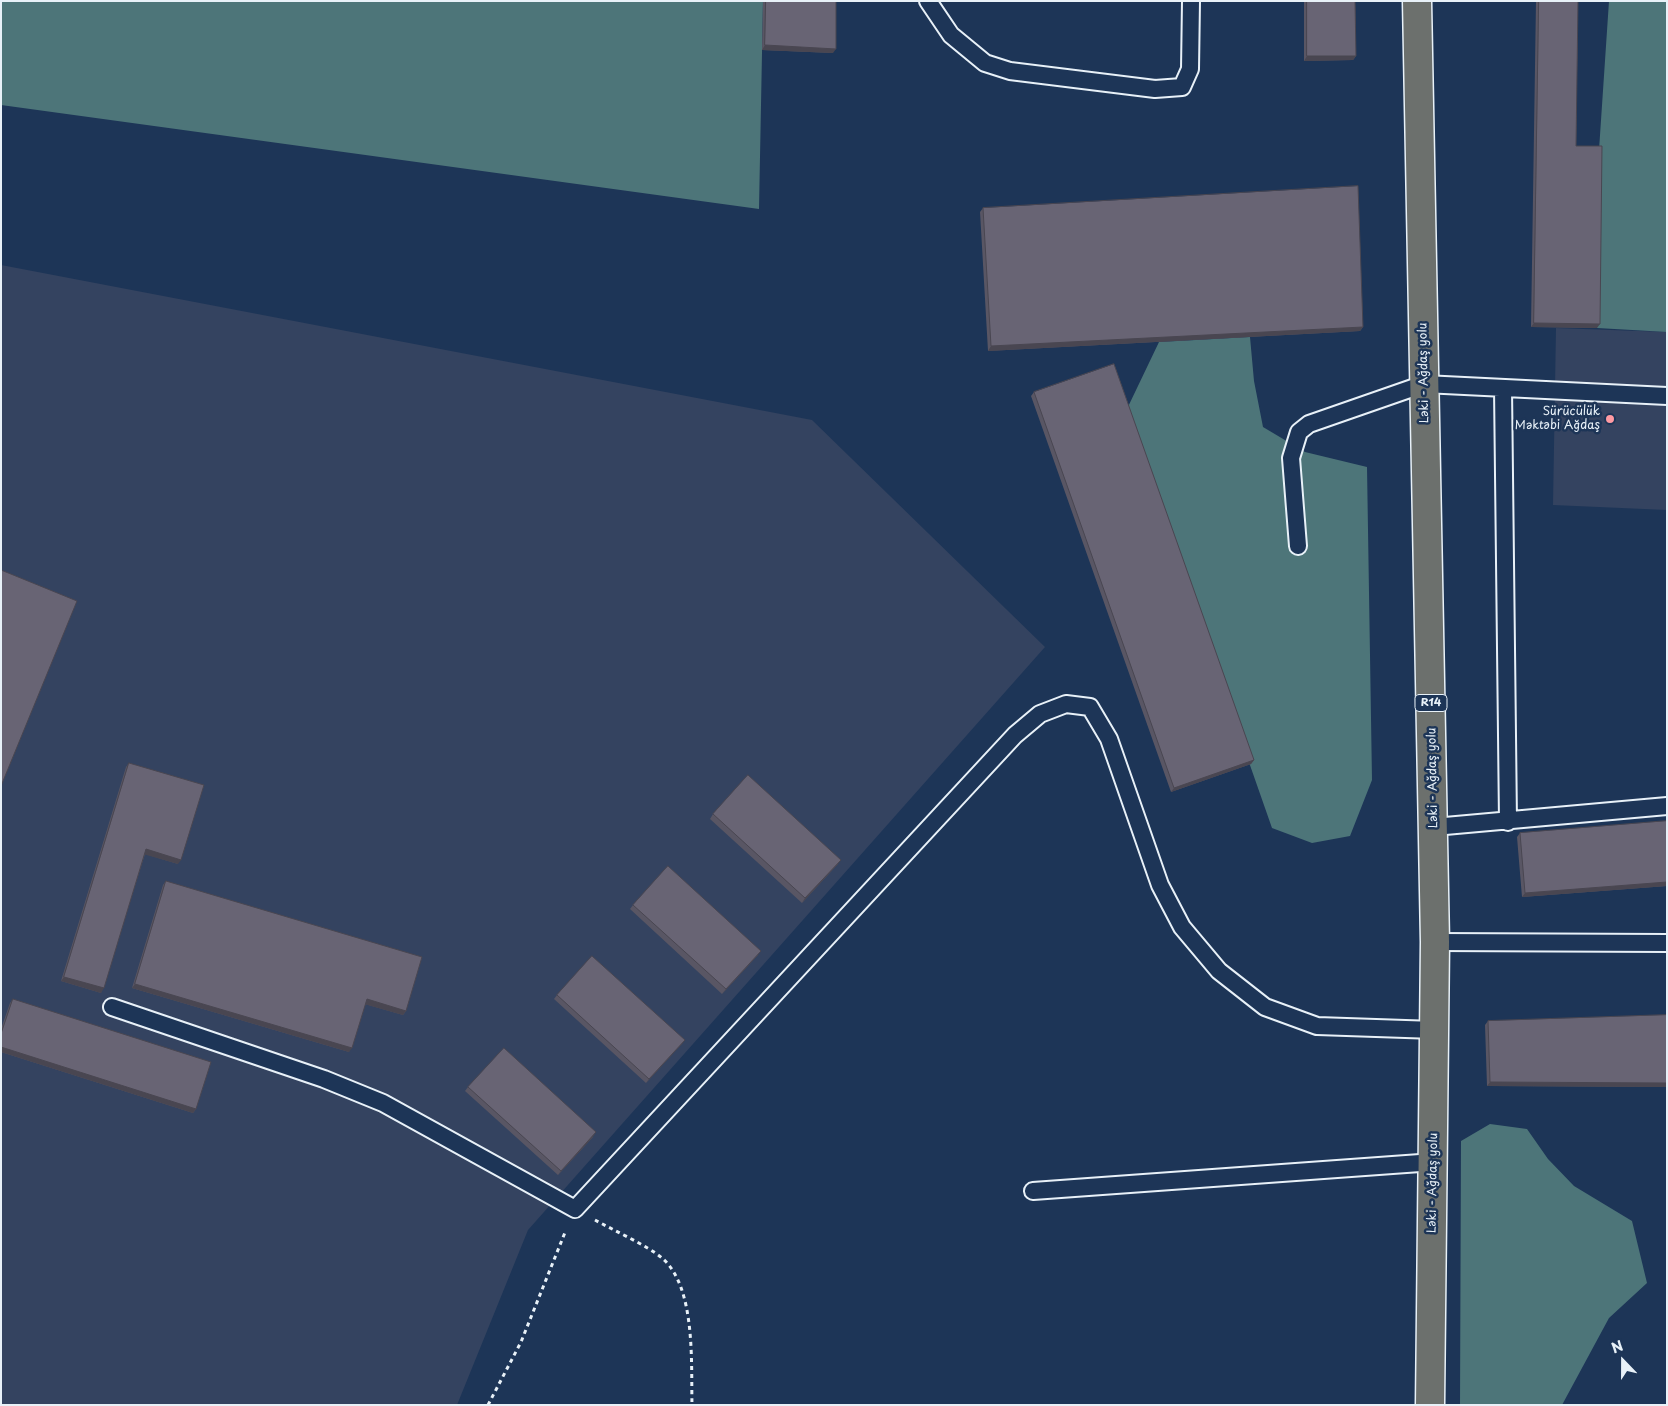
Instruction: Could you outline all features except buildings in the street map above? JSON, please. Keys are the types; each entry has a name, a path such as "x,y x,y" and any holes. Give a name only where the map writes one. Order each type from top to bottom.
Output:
{"main road":[{"name":"Ləki - Ağdaş yolu","path":"1417,1 1436,942 1430,1405"}],"lane":[{"path":"928,1 951,35 985,63 1010,71 1155,89 1182,87 1190,70 1191,1"},
{"path":"1298,546 1291,458 1299,432 1310,424 1424,384 1667,396"},
{"path":"1503,388 1508,822"},
{"path":"112,1007 324,1078 383,1103 574,1209 1015,735 1040,714 1066,704 1090,707 1108,738 1160,885 1182,927 1219,971 1265,1008 1317,1026 1435,1030"},
{"path":"1434,827 1508,822 1667,806"},
{"path":"1436,942 1667,942"},
{"path":"1033,1191 1434,1162"}],"path":[{"path":"488,1405 521,1342 574,1209 662,1258 680,1280 690,1334 692,1405"}],"shaded area":[{"path":"1,265 812,420 1045,647 528,1230 457,1405 1,1405"},
{"name":"Sürücülük Məktəbi Ağdaş","path":"1556,328 1667,332 1667,510 1553,505"}],"green space":[{"path":"1,1 763,1 759,209 1,105"},
{"path":"1609,1 1667,1 1667,332 1597,328 1599,150"},
{"path":"1250,337 1254,381 1263,427 1305,452 1367,467 1372,780 1350,836 1312,843 1272,828 1126,411 1159,342"},
{"path":"1490,1124 1527,1129 1548,1159 1574,1186 1632,1221 1647,1283 1609,1318 1562,1405 1460,1405 1461,1141"}],"place":[{"name":"Sürücülük Məktəbi Ağdaş","path":"1610,419"}]}
